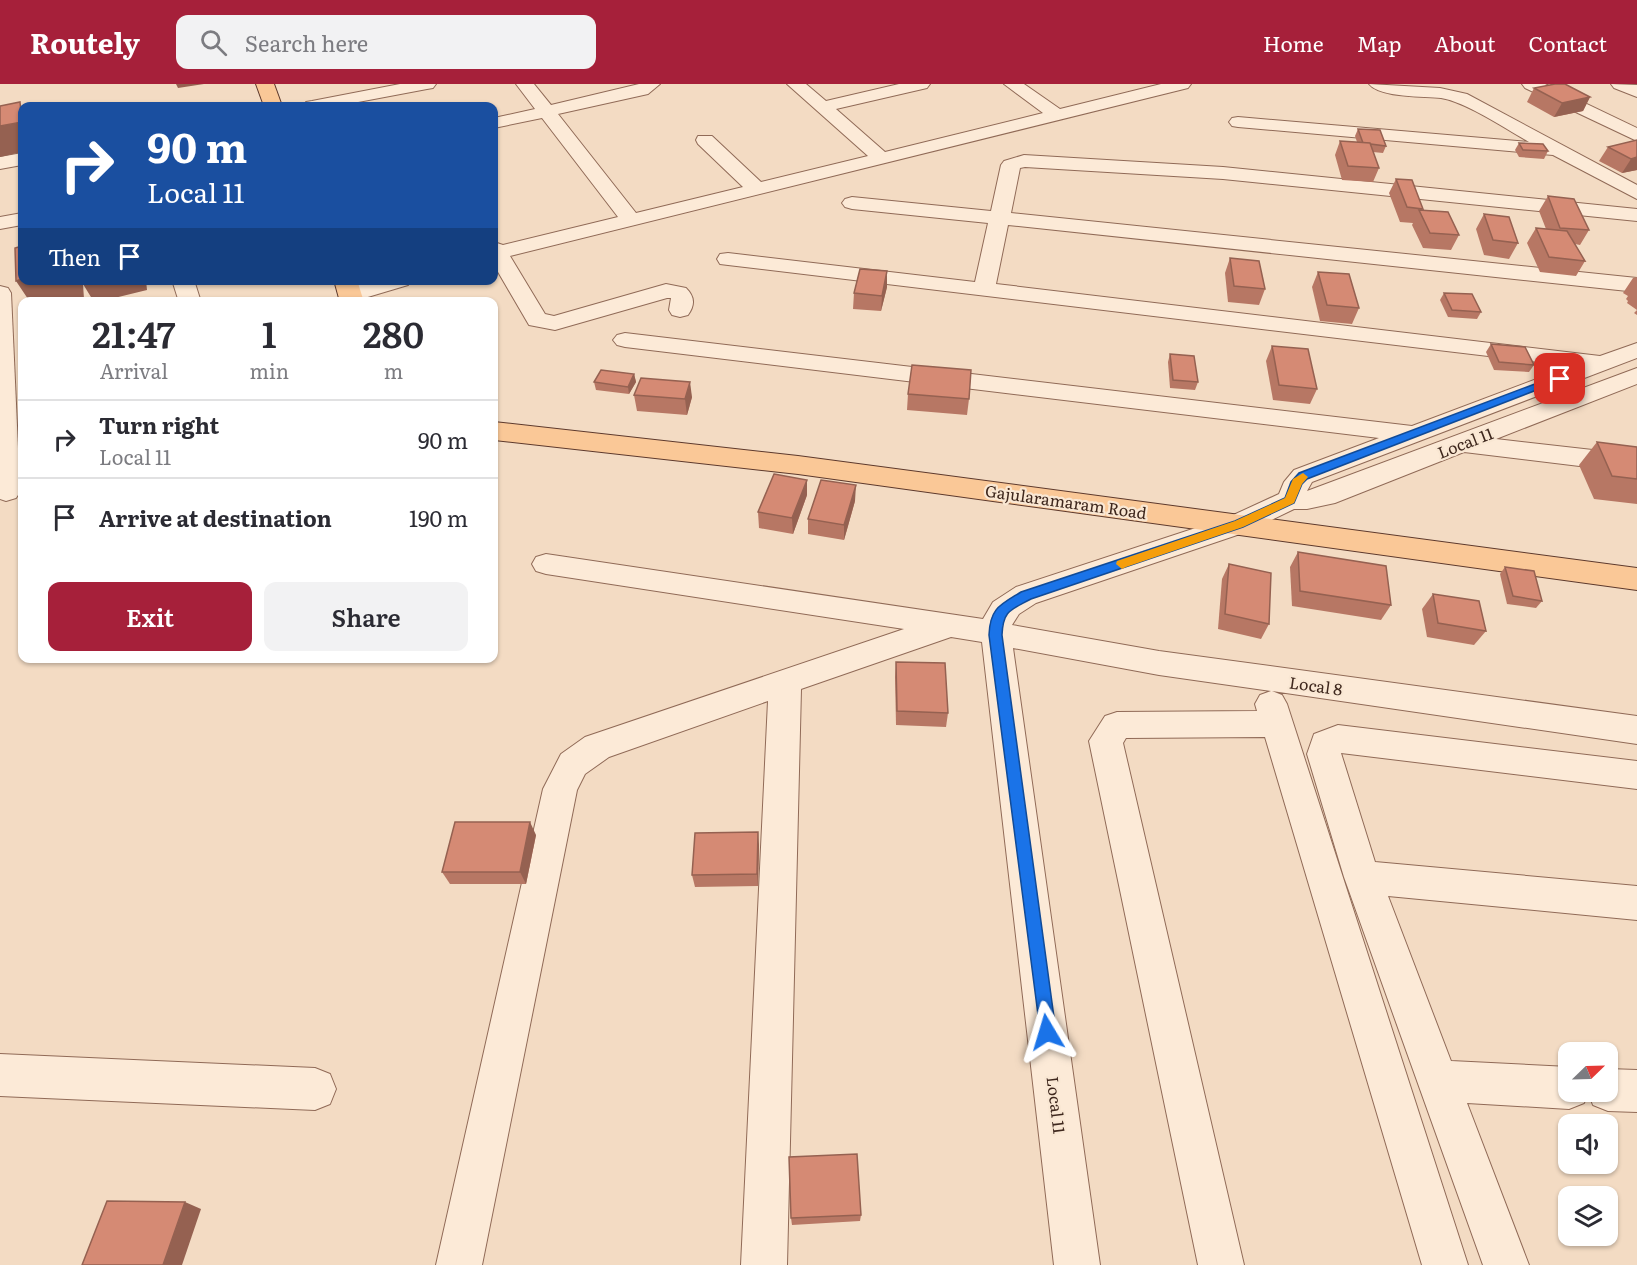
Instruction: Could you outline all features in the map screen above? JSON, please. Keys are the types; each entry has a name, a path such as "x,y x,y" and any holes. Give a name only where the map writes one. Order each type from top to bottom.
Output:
{"main road":[{"path":"265,84 272,102"},
{"name":"Gajularamaram Road","path":"498,431 798,465 1637,579"}],"street":[{"path":"330,102 400,86 427,84"},
{"path":"525,84 630,219"},
{"path":"498,122 642,90 651,84"},
{"path":"796,84 881,158"},
{"path":"822,106 921,84"},
{"path":"1013,84 1056,114"},
{"path":"498,250 1182,84"},
{"path":"1531,84 1634,131"},
{"path":"1620,84 1637,92"},
{"path":"400,86 409,102"},
{"path":"1382,90 1451,94 1637,193"},
{"path":"1238,122 1555,150"},
{"path":"705,140 756,188"},
{"path":"0,163 18,160"},
{"path":"984,288 1011,165 1034,161 1234,174 1637,214"},
{"path":"852,203 1196,237 1637,285"},
{"path":"0,223 18,220"},
{"path":"498,257 537,320 544,323 555,323 666,291 677,291 682,295 684,302 680,310"},
{"path":"728,259 1603,363"},
{"path":"349,292 379,285"},
{"path":"0,293 1,340 13,419 6,492"},
{"path":"625,340 1414,434"},
{"name":"Local 11","path":"1290,500 1297,482 1303,476 1637,350"},
{"name":"Local 11","path":"1077,1265 996,635 996,618 1006,607 1026,595 1239,524 1290,500 1307,500 1326,496 1637,375"},
{"path":"1475,411 1501,429"},
{"path":"1462,443 1637,464"},
{"name":"Local 8","path":"546,564 950,625 1160,663 1637,730"},
{"path":"459,1265 560,789 573,764 597,747 950,625"},
{"path":"1261,678 1445,1265"},
{"path":"764,1265 785,681"},
{"path":"1221,1265 1106,741 1118,725 1277,724"},
{"path":"1506,1265 1362,877 1324,754 1326,744 1338,739 1637,775"},
{"path":"1362,877 1637,903"},
{"path":"0,1075 315,1089"},
{"path":"1436,1081 1558,1087"},
{"path":"1618,1090 1637,1091"}],"building":[{"path":"1565,84 1590,97 1562,103 1534,88"},
{"path":"18,102 18,123 0,126 0,106"},
{"path":"1358,129 1380,130 1386,146 1363,143"},
{"path":"1637,140 1637,157 1631,159 1608,147"},
{"path":"1340,141 1370,143 1379,168 1348,166"},
{"path":"1519,143 1543,144 1548,151 1523,150"},
{"path":"1396,179 1412,180 1423,209 1407,207"},
{"path":"1548,196 1574,199 1589,230 1560,228"},
{"path":"1419,210 1448,212 1459,235 1430,233"},
{"path":"1484,214 1509,217 1518,243 1493,240"},
{"path":"1536,228 1567,231 1585,261 1549,257"},
{"path":"18,247 18,280 16,281 15,248"},
{"path":"1230,258 1259,261 1265,289 1234,286"},
{"path":"860,269 887,271 882,296 854,293"},
{"path":"1318,272 1349,274 1359,308 1327,305"},
{"path":"1444,293 1472,294 1481,312 1452,310"},
{"path":"1491,344 1525,347 1534,365 1499,362"},
{"path":"1272,346 1308,349 1317,389 1279,385"},
{"path":"1170,354 1194,356 1198,382 1173,380"},
{"path":"912,365 971,370 969,399 908,394"},
{"path":"601,370 634,374 628,387 594,382"},
{"path":"641,378 690,382 685,399 634,395"},
{"path":"1597,442 1637,447 1637,479 1612,476"},
{"path":"774,474 807,480 792,518 758,512"},
{"path":"821,480 856,485 844,525 808,519"},
{"path":"1298,552 1386,566 1391,605 1300,591"},
{"path":"1229,564 1271,573 1269,624 1225,614"},
{"path":"1505,567 1534,571 1542,601 1513,596"},
{"path":"1433,594 1479,601 1486,631 1438,623"},
{"path":"896,662 945,663 948,713 897,711"},
{"path":"455,822 530,822 520,872 442,872"},
{"path":"758,832 757,874 692,875 695,833"},
{"path":"857,1154 861,1215 791,1218 789,1157"},
{"path":"107,1201 185,1202 163,1265 82,1265"}],"slow traffic":[{"path":"1122,564 1239,524 1290,500 1297,482 1303,477"}],"route":[{"path":"1047,1032 996,635 996,618 1006,607 1026,595 1239,524 1290,500 1297,482 1303,476 1560,379"}]}
